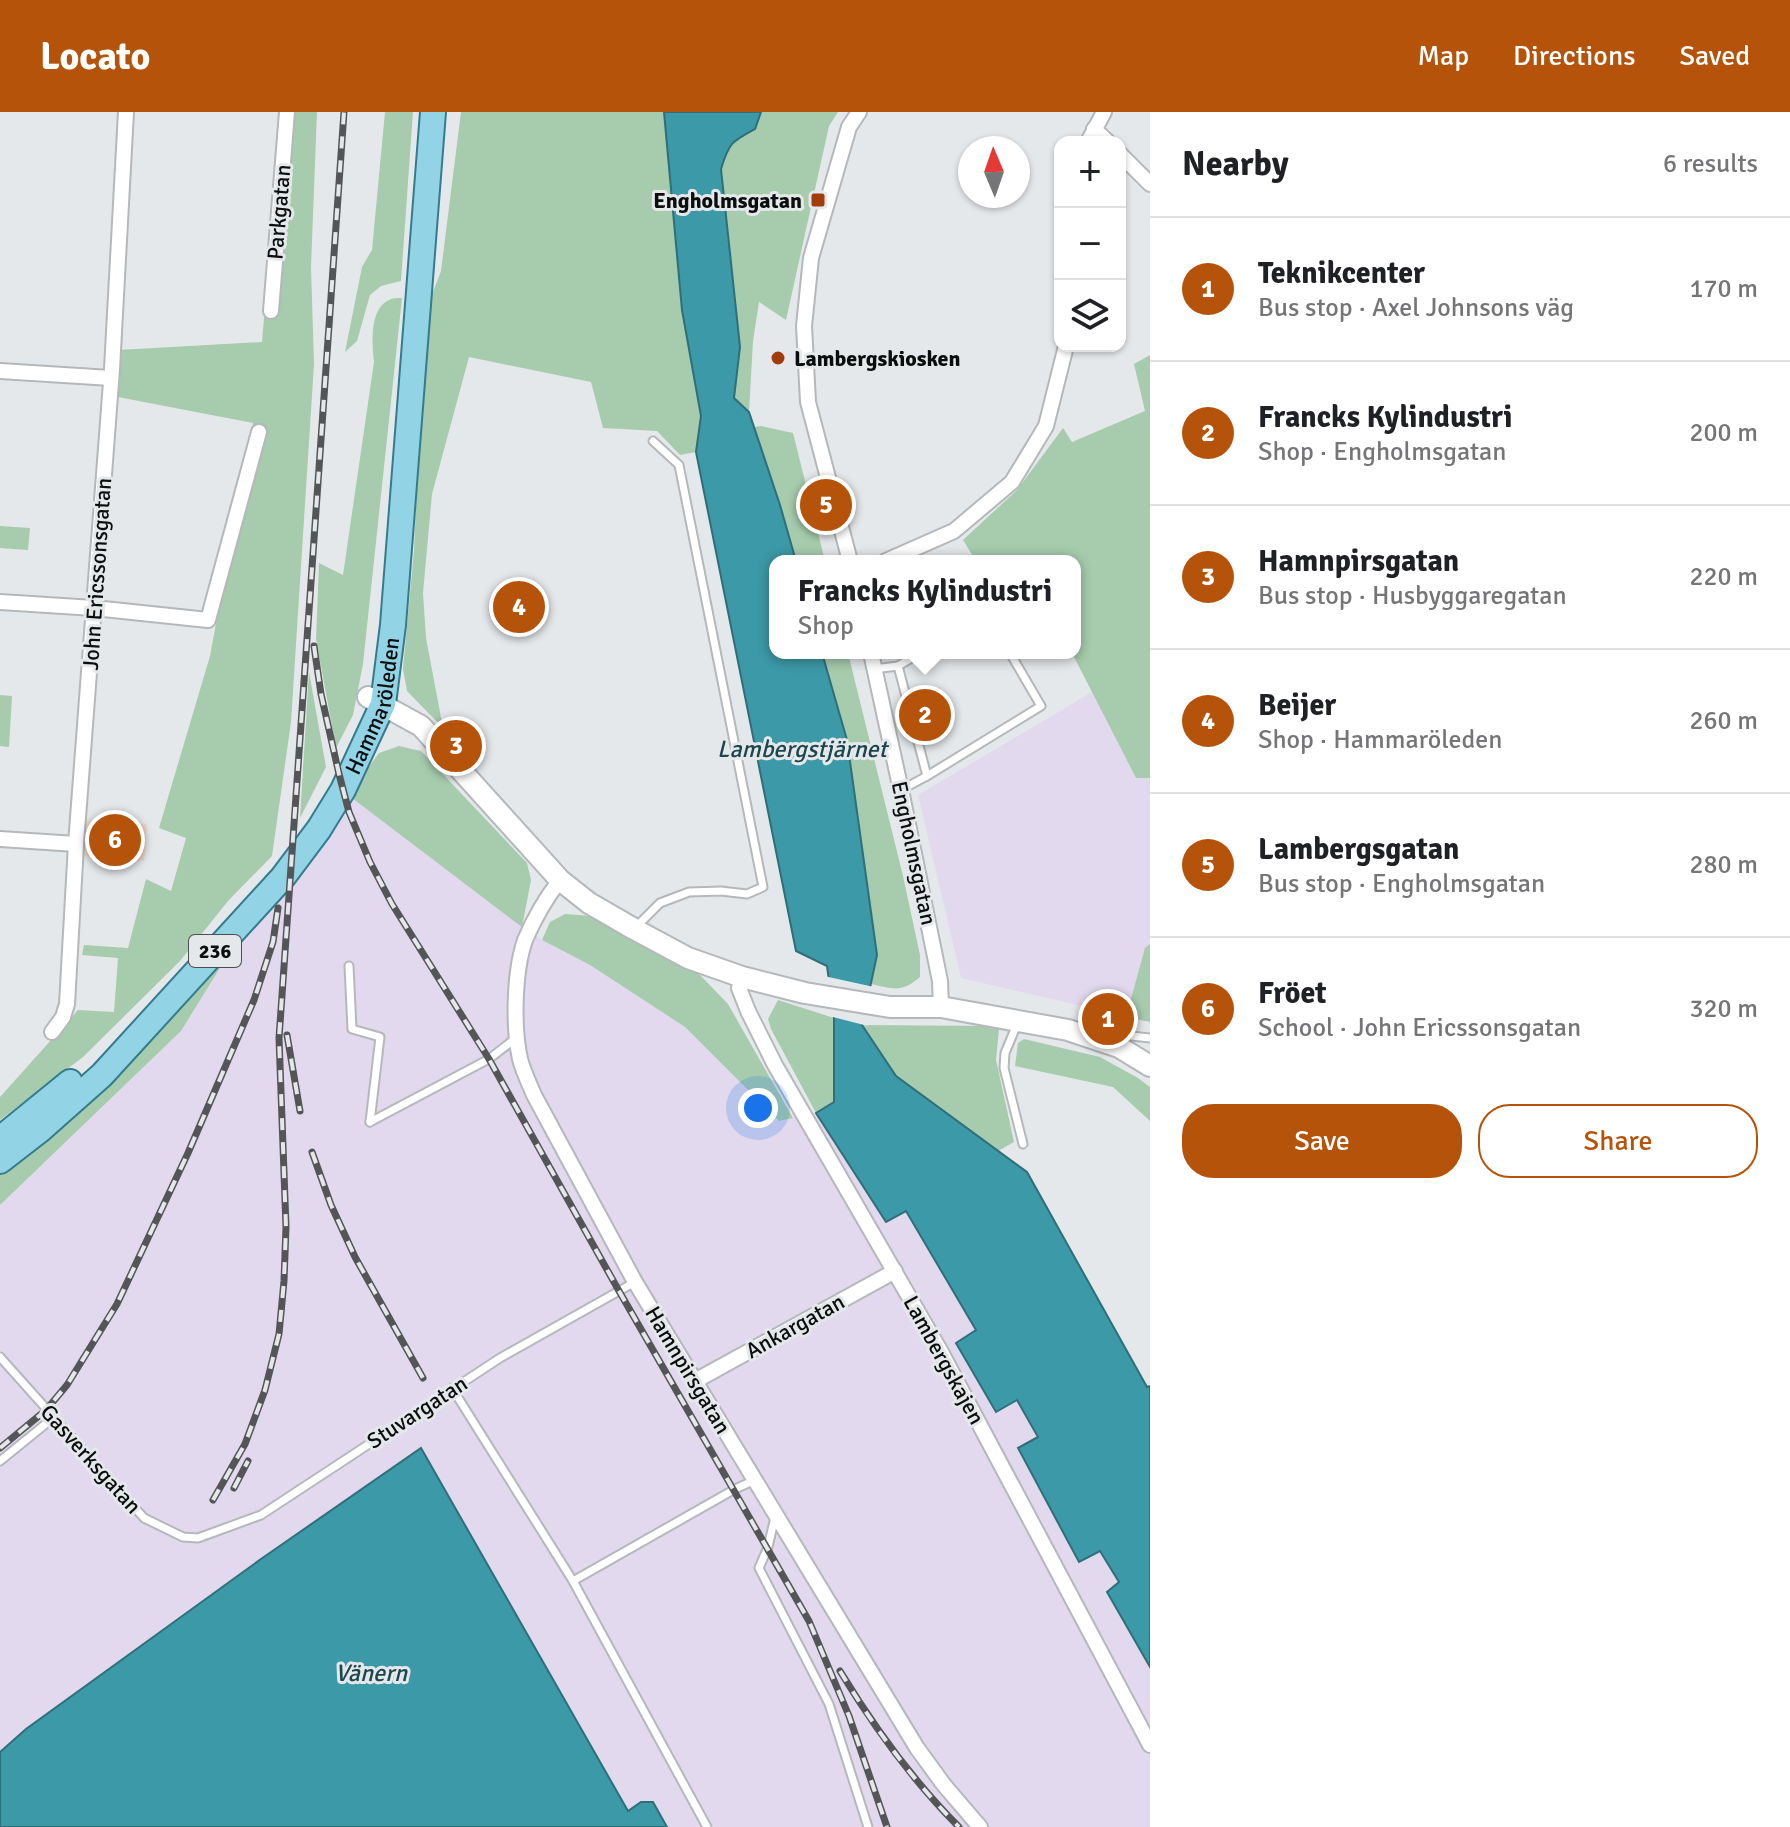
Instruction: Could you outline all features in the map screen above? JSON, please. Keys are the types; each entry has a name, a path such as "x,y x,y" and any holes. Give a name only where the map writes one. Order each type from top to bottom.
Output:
{"main road":[{"name":"Hammaröleden","path":"0,1139 89,1066 134,1022 283,861 318,812 376,701 372,686 381,623 423,112"},
{"name":"Hammaröleden","path":"0,1161 102,1075 283,877 343,790 376,701 393,625 433,112"}],"street":[{"name":"John Ericssonsgatan","path":"52,1032 63,1017 67,1004 111,378 126,112"},
{"name":"Parkgatan","path":"271,311 287,112"},
{"path":"848,555 808,402 804,326 811,258 849,127 859,112"},
{"path":"1091,135 1104,112"},
{"path":"1126,160 1150,184"},
{"path":"900,555 954,531 1012,482 1046,426 1064,352"},
{"path":"0,371 111,378"},
{"path":"0,602 208,620 259,432"},
{"name":"Engholmsgatan","path":"872,659 940,981 941,1007"},
{"path":"376,701 421,726 560,880 589,903 688,958 742,977 797,991 890,1007 941,1007 1068,1030 1119,1047 1150,1066"},
{"path":"0,839 76,844"},
{"name":"Hamnpirsgatan","path":"560,880 539,911 524,943 516,1005 516,1038 521,1063 534,1095 635,1282 917,1748 980,1827"},
{"name":"Lambergskajen","path":"742,977 739,988 775,1065 948,1366 1150,1745"},
{"name":"Ankargatan","path":"695,1381 895,1271"}],"lane":[{"path":"634,929 660,903 689,892 747,894 763,887 679,465 653,441"},
{"path":"874,669 898,666 910,659"},
{"path":"901,790 1041,706 1014,659"},
{"path":"898,666 927,776"},
{"path":"349,966 352,1029 380,1037 370,1122 489,1059 516,1038"},
{"path":"1019,1020 1005,1053 1004,1068 1023,1144"},
{"path":"1068,1030 1150,1038"},
{"name":"Stuvargatan","path":"198,1538 261,1515 500,1358 635,1282"},
{"name":"Gasverksgatan","path":"0,1357 144,1518 183,1537 198,1538"},
{"path":"452,1388 573,1581 707,1827"},
{"path":"0,1461 53,1418"},
{"path":"573,1581 755,1480"},
{"path":"776,1515 759,1568 829,1704 868,1827"}],"shaded area":[{"path":"1092,692 1136,778 1150,778 1150,1022 961,978 918,795"},
{"path":"348,795 542,940 590,965 685,1027 779,1121 816,1113 886,1222 906,1211 977,1330 956,1344 995,1412 1017,1399 1038,1438 1018,1449 1079,1561 1100,1550 1119,1582 1108,1592 1150,1667 1150,1827 667,1827 653,1802 628,1811 421,1448 261,1559 26,1729 0,1752 0,1205 181,1031 244,929"},
{"path":"86,820 147,824 144,861 84,856"}],"green space":[{"path":"281,112 317,112 311,267 314,364 291,722 272,856 228,901 180,961 83,1057 0,1120 0,1097 78,1010 114,1012 118,958 82,955 84,945 128,948 146,879 171,891 186,838 159,828 210,656 253,423 118,397 118,350 262,342"},
{"path":"385,112 413,112 401,281 381,286 370,295 357,341 345,352 362,267 372,250"},
{"path":"461,112 664,112 682,310 701,416 696,452 680,455 657,431 603,428 591,382 469,357 432,494 423,593 426,638 443,728 407,691 403,669 414,550 425,313 441,271"},
{"path":"761,112 838,112 829,126 786,320 759,302 753,341 749,412 734,398 740,347 721,169 729,148 755,129"},
{"path":"402,298 363,664 353,715 336,748 316,639 319,563 343,575 374,362 375,319 383,305 391,299"},
{"path":"1150,355 1150,778 1136,778 1075,659 1081,659 1081,555 972,555 963,540 1017,490 1063,428 1072,442 1145,411 1134,364"},
{"path":"754,427 793,433 824,555 794,555"},
{"path":"0,526 30,528 28,550 0,548"},
{"path":"824,659 849,659 903,876 920,955 920,977 902,988 871,984 877,955 847,740"},
{"path":"309,672 326,767 300,818"},
{"path":"0,695 12,696 9,747 0,746"},
{"path":"399,746 421,751 527,863 531,880 522,927 348,795 379,753"},
{"path":"565,914 591,916 700,975 728,1004 793,1118 779,1121 685,1027 590,965 542,940 550,922"},
{"path":"244,929 181,1031 0,1205 0,1175 91,1099"},
{"path":"1150,944 1150,1022 1126,1017 1145,948"},
{"path":"778,1000 834,1018 834,1102 816,1113 771,1029 768,1019"},
{"path":"862,1025 990,1026 999,1029 996,1060 1014,1142 998,1151 896,1076"},
{"path":"1024,1039 1100,1057 1138,1078 1150,1087 1150,1121 1113,1087 1015,1066 1018,1043"}],"water":[{"name":"Lambergstjärnet","path":"664,112 761,112 755,129 729,148 721,169 740,347 734,398 749,412 794,555 769,555 769,659 824,659 847,740 877,955 862,1025 896,1076 1027,1172 1147,1387 1150,1386 1150,1667 1107,1592 1119,1582 1100,1551 1079,1562 1018,1448 1038,1437 1017,1400 996,1412 956,1343 976,1330 906,1211 886,1222 816,1113 834,1102 834,1018 827,966 796,951 696,452 701,416 682,310"},
{"name":"Vänern","path":"421,1448 628,1811 641,1802 653,1802 667,1827 0,1827 0,1752 26,1729 261,1559"}],"pier":[{"path":"824,976 874,987 868,1026 829,1016"}],"railway":[{"path":"213,1500 245,1444 265,1390 279,1334 286,1227 279,1038 344,112"},
{"path":"314,646 339,774 349,812 370,862 392,904 489,1059 809,1621 849,1716 887,1827"},
{"path":"0,1448 46,1410 67,1385 117,1304 188,1153 254,1000 273,942 278,908"},
{"path":"287,1035 300,1111"},
{"path":"312,1152 331,1205 355,1257 423,1378"},
{"path":"234,1488 248,1461"},
{"path":"840,1671 895,1752 925,1791 959,1827"}],"place":[{"name":"Engholmsgatan","path":"818,200"},
{"name":"Lambergskiosken","path":"778,358"},
{"name":"Lambergsgatan","path":"826,505"},
{"name":"Beijer","path":"519,607"},
{"name":"Francks Kylindustri","path":"925,715"},
{"name":"Hamnpirsgatan","path":"456,746"},
{"name":"Fröet","path":"115,840"},
{"name":"Teknikcenter","path":"1108,1019"}]}
